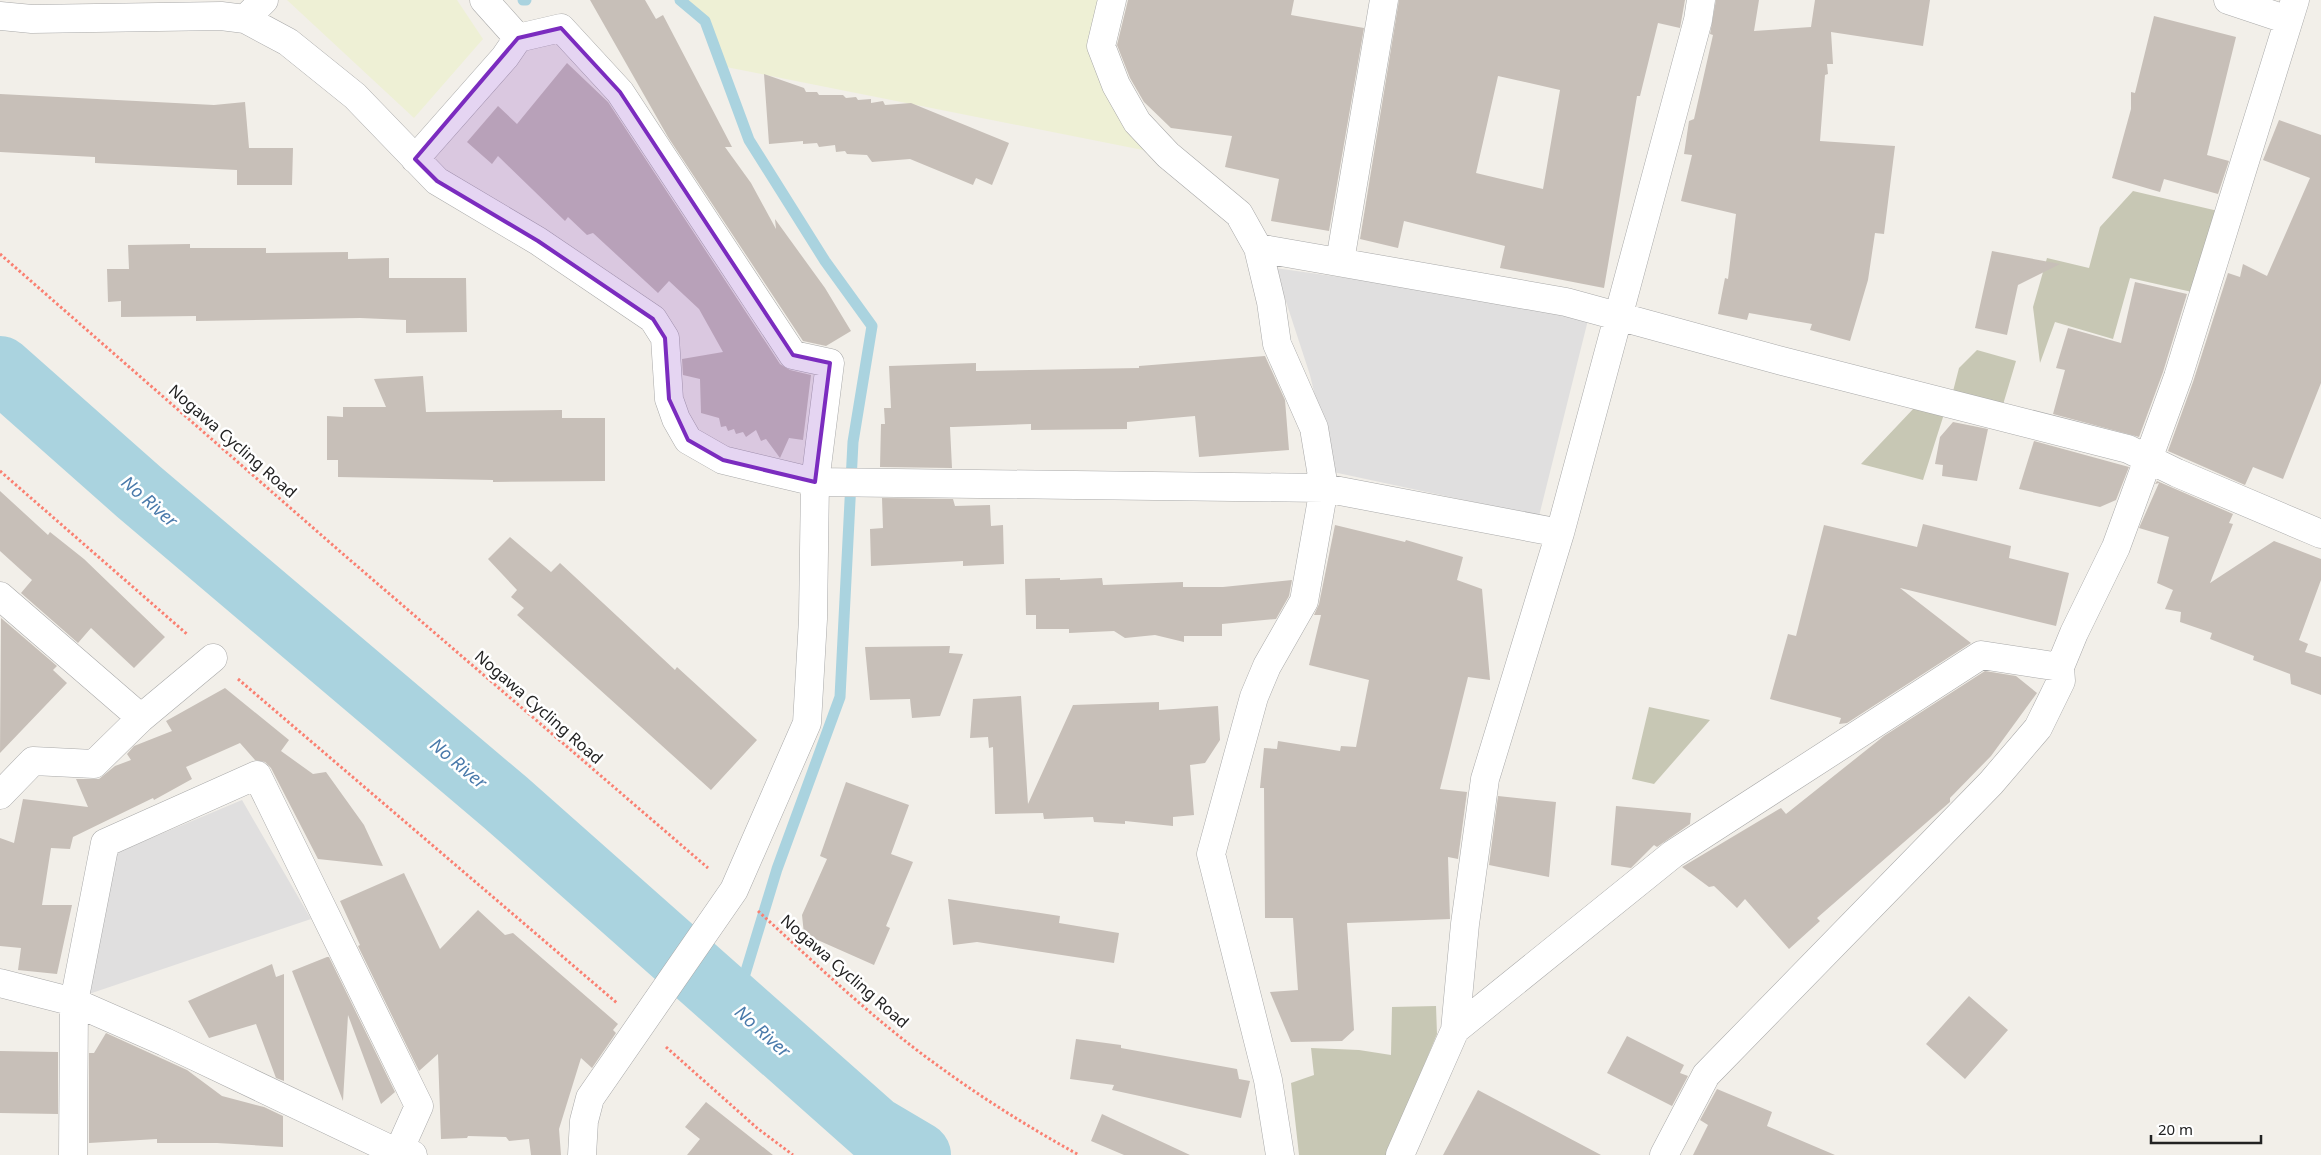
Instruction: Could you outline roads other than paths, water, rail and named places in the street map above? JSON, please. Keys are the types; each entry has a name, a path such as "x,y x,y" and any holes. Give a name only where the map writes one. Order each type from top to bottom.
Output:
{"street":[{"path":"245,19 264,0"},
{"path":"484,0 518,38"},
{"path":"1112,0 1101,46 1116,85 1137,122 1168,155 1239,214 1258,248 1271,302 1277,344 1314,428 1324,488 1304,601 1266,666 1254,697 1211,854 1268,1080 1280,1155"},
{"path":"1340,261 1384,0"},
{"path":"1400,1155 1456,1030 1465,924 1485,779 1560,533 1698,20 1700,0"},
{"path":"1664,1155 1706,1075 1991,783 2038,728 2061,681 2060,667 2116,547 2178,377 2292,10 2228,0"},
{"path":"0,16 32,19 221,16 245,19 288,42 355,96 437,181 538,240 653,319 666,338 669,399 676,419 688,440 723,460 815,482 1324,488 1560,533"},
{"path":"415,159 505,57 518,38 561,28 620,92 793,355 830,363 815,482 813,619 807,723 730,896 590,1098 584,1121 582,1155"},
{"path":"1258,248 1566,302 1617,317 2128,449 2148,460 2321,534"},
{"path":"0,596 141,718"},
{"path":"1456,1030 1673,854 1981,655 2060,667"},
{"path":"0,795 33,761 94,764 141,718 213,658"},
{"path":"0,983 74,1002 165,1042 401,1154 419,1106 257,775 105,843 74,1002 73,1155"}],"waterway":[{"path":"680,0 705,21 749,140 825,261 872,326 853,442 840,697 777,869 735,1007"},
{"name":"No River","path":"0,369 139,492 506,803 874,1129 918,1155"}]}
